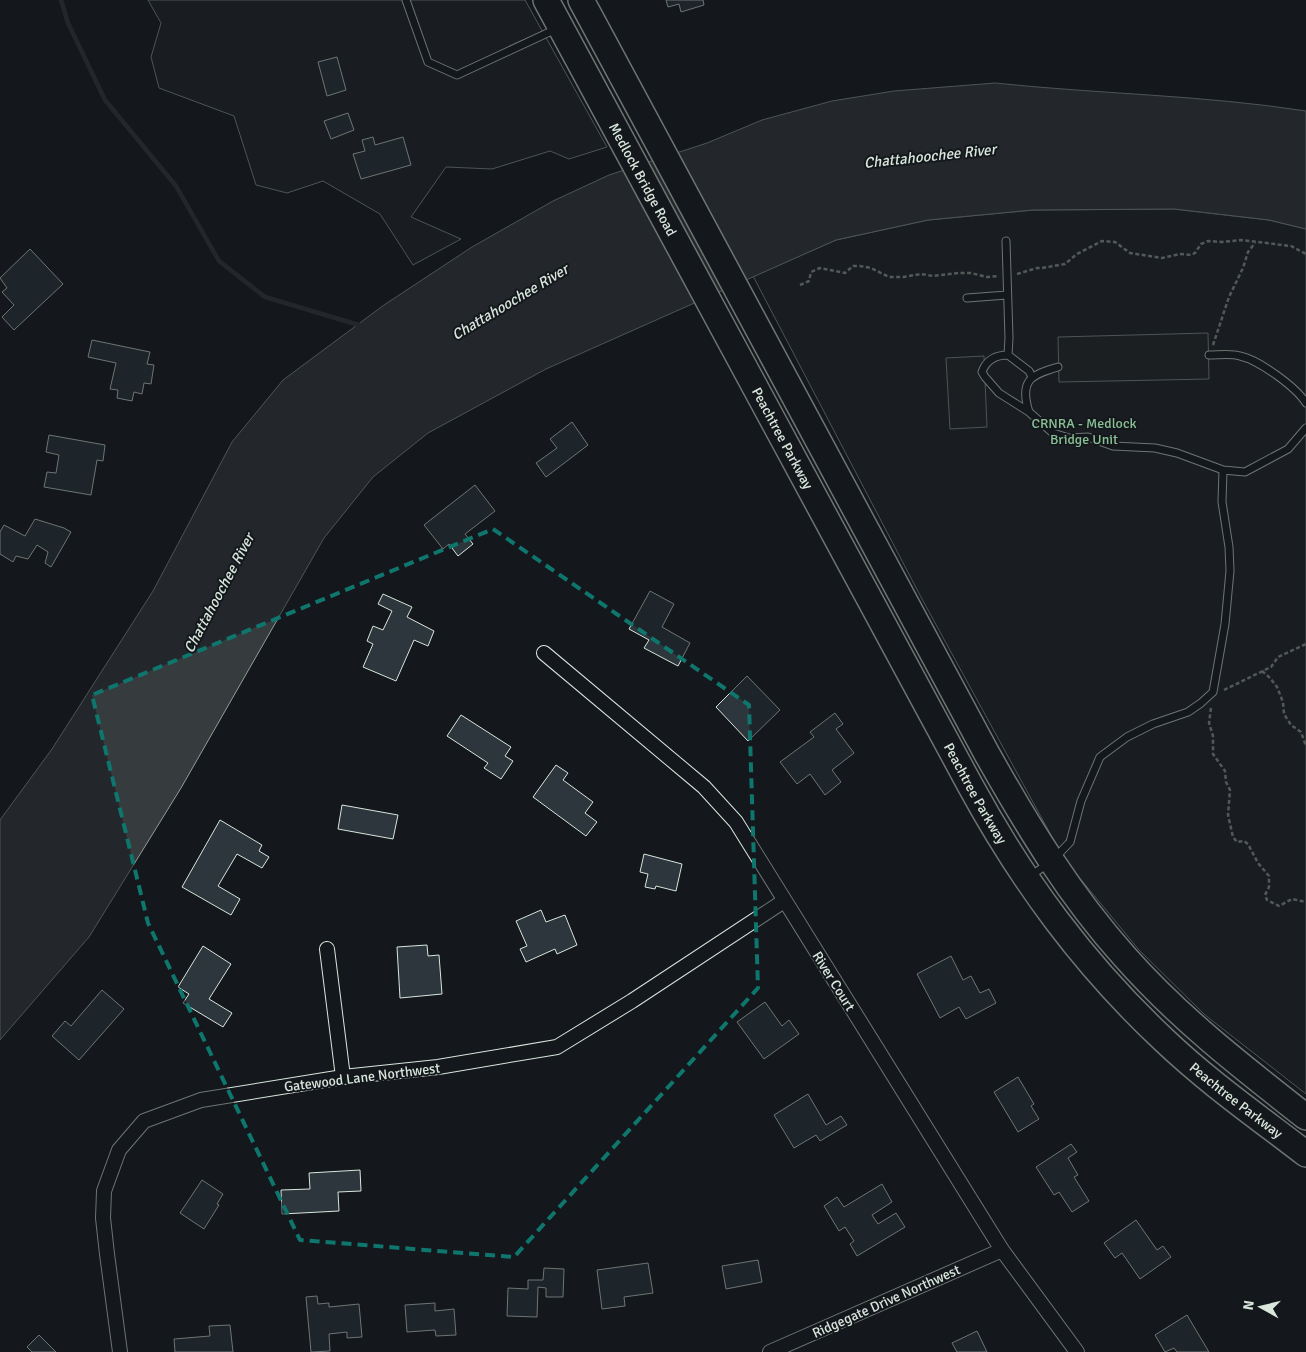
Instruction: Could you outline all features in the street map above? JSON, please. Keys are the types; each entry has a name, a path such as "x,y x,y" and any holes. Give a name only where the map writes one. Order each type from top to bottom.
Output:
{"highway":[{"name":"Medlock Bridge Road","path":"546,0 610,115 740,359"},
{"name":"Peachtree Parkway","path":"581,0 1018,809 1052,861 1124,956 1194,1026 1237,1064 1306,1117"},
{"name":"Peachtree Parkway","path":"740,359 991,822 1026,879 1085,957 1138,1014 1198,1069 1306,1154"}],"street":[{"name":"River Court","path":"544,653 704,787 736,822 1002,1250 1077,1352"},
{"name":"Gatewood Lane Northwest","path":"120,1352 103,1218 104,1191 119,1150 144,1122 201,1100 343,1077 438,1067 557,1047 632,1001 784,901"},
{"path":"327,949 343,1077"},
{"name":"Ridgegate Drive Northwest","path":"770,1352 1002,1250"}],"lane":[{"path":"406,0 428,62 457,75 562,27"},
{"path":"1006,241 1008,355"},
{"path":"967,298 1007,295"},
{"path":"1032,377 1029,372 1008,355 1002,355 988,361 982,372 984,377 999,393 1029,412 1053,433 1069,438 1088,437 1113,446 1154,448 1177,453 1223,470 1245,472 1288,448 1306,428"},
{"path":"1209,355 1240,356 1266,368 1286,382 1306,403"},
{"path":"1029,412 1025,399 1028,384 1032,377 1040,372 1058,367"},
{"path":"1026,879 1052,861 1070,842 1082,801 1100,756 1127,737 1153,724 1188,712 1202,703 1213,692 1225,624 1230,571 1229,547 1222,502 1223,470"}],"path":[{"path":"800,285 809,281 811,272 818,269 844,273 853,266 871,268 889,277 921,274 933,276 959,273 971,273 987,277 1012,277 1037,268 1064,264 1077,254 1102,241 1115,242 1130,253 1162,258 1180,254 1191,255 1195,253 1201,244 1208,242 1241,240 1291,246 1306,254"},
{"path":"1209,355 1230,297 1244,268 1248,252 1255,243"},
{"path":"1306,644 1278,657 1271,667 1223,691 1213,692 1209,723 1213,736 1213,754 1225,771 1226,782 1230,790 1228,814 1233,837 1236,842 1248,844 1258,863 1269,876 1269,886 1265,895 1267,900 1279,906 1292,899 1306,902"},
{"path":"1262,671 1277,687 1283,702 1284,714 1291,725 1301,732 1306,746"}],"highlighted area":[{"path":"493,529 749,705 758,988 514,1257 300,1240 148,923 92,695"}],"green space":[{"path":"148,0 525,0 607,147 569,159 550,151 492,169 446,167 411,217 461,239 413,265 380,214 323,181 287,193 256,185 234,116 159,88 151,57 161,23"},
{"name":"CRNRA - Medlock Bridge Unit","path":"1174,209 1269,220 1306,229 1306,1094 1205,1015 1139,950 1064,859 922,599 753,276 836,240 928,220 1033,210"}],"shaded area":[{"path":"1208,333 1209,379 1059,382 1058,337"},
{"path":"984,356 987,427 950,429 946,358"}],"water":[{"name":"Chattahoochee River","path":"995,83 1229,101 1306,111 1306,229 1269,220 1174,209 1033,210 928,220 836,240 546,369 428,433 373,477 324,538 181,788 89,937 0,1040 0,820 52,749 153,591 232,442 283,380 384,305 472,247 553,201 609,175 707,143 762,120 832,101 894,91"}],"building":[{"path":"666,0 703,0 704,5 681,12 679,4 668,7"},
{"path":"337,57 346,90 327,96 318,62"},
{"path":"348,113 354,130 331,139 324,121"},
{"path":"373,137 375,145 403,137 411,165 361,179 353,154 365,151 362,140"},
{"path":"30,249 63,284 14,330 2,317 14,305 2,292 7,288 0,278"},
{"path":"92,340 150,352 147,364 154,365 151,384 144,383 142,394 134,392 132,401 117,398 118,390 110,389 116,363 88,357"},
{"path":"572,422 588,445 546,477 536,463 557,448 550,439"},
{"path":"49,435 105,445 103,461 97,460 91,495 44,487 47,472 56,473 59,455 46,452"},
{"path":"475,485 495,511 465,534 473,544 458,556 449,544 443,549 424,525"},
{"path":"35,519 71,532 51,567 45,563 48,552 37,545 28,559 16,556 13,562 0,554 0,532 4,525 25,536"},
{"path":"650,591 674,604 662,627 690,643 678,666 644,648 649,640 629,629"},
{"path":"383,594 412,607 407,617 434,631 428,646 414,640 396,681 363,667 373,644 367,641 373,626 383,630 392,611 378,604"},
{"path":"747,676 780,710 748,741 716,707"},
{"path":"835,713 843,724 836,729 854,753 832,770 841,782 825,795 810,774 797,784 780,762 814,737 810,732"},
{"path":"461,715 511,747 505,756 513,761 501,779 484,768 488,763 447,736"},
{"path":"556,765 568,773 563,780 593,802 585,813 597,822 586,836 533,797"},
{"path":"342,805 398,815 393,839 338,829"},
{"path":"220,820 262,845 259,851 269,857 262,868 237,854 218,886 240,899 231,915 182,887"},
{"path":"644,854 682,864 676,891 656,886 655,889 645,887 648,874 640,872"},
{"path":"541,910 546,922 565,915 577,945 557,954 555,949 526,962 520,949 527,946 516,921"},
{"path":"427,945 428,956 439,955 442,994 400,998 397,947"},
{"path":"203,946 231,964 209,999 232,1013 223,1027 183,1003 189,994 178,987"},
{"path":"951,956 963,980 971,976 980,993 989,989 996,1003 966,1019 959,1007 940,1018 917,974"},
{"path":"102,990 124,1009 79,1060 52,1036 65,1021 71,1026"},
{"path":"765,1002 782,1026 789,1020 799,1034 764,1059 737,1022"},
{"path":"1018,1077 1034,1104 1031,1106 1039,1119 1018,1132 994,1092"},
{"path":"808,1094 826,1125 841,1116 847,1125 820,1141 816,1135 794,1148 774,1115"},
{"path":"1071,1144 1077,1152 1068,1158 1078,1175 1074,1177 1089,1201 1072,1212 1059,1192 1054,1195 1036,1167"},
{"path":"360,1170 361,1191 338,1192 339,1211 282,1214 281,1190 310,1189 309,1173"},
{"path":"202,1180 223,1194 217,1204 219,1205 204,1229 180,1213"},
{"path":"882,1184 892,1202 872,1215 878,1224 896,1213 905,1227 857,1256 850,1244 854,1241 845,1227 839,1231 824,1206 837,1197 844,1207"},
{"path":"1136,1220 1157,1250 1163,1246 1171,1257 1140,1279 1122,1253 1115,1258 1104,1243"},
{"path":"758,1260 762,1282 726,1289 722,1266"},
{"path":"648,1263 653,1293 624,1297 625,1306 602,1309 597,1270"},
{"path":"544,1268 564,1269 563,1297 546,1297 546,1288 538,1287 537,1317 507,1316 508,1288 528,1289 528,1280 543,1280"},
{"path":"317,1296 318,1304 329,1303 329,1307 359,1304 362,1337 347,1338 347,1332 329,1334 330,1351 311,1352 306,1297"},
{"path":"435,1303 435,1311 454,1309 456,1335 436,1336 435,1330 407,1332 405,1305"},
{"path":"1187,1315 1209,1352 1177,1352 1174,1348 1165,1352 1155,1335"},
{"path":"230,1325 233,1352 175,1352 174,1339 210,1336 209,1326"},
{"path":"977,1331 987,1352 957,1352 952,1343"},
{"path":"39,1335 56,1352 32,1352 27,1347"}],"waterway":[{"path":"61,0 68,23 105,100 176,186 219,261 265,297 359,325 362,328"}]}
